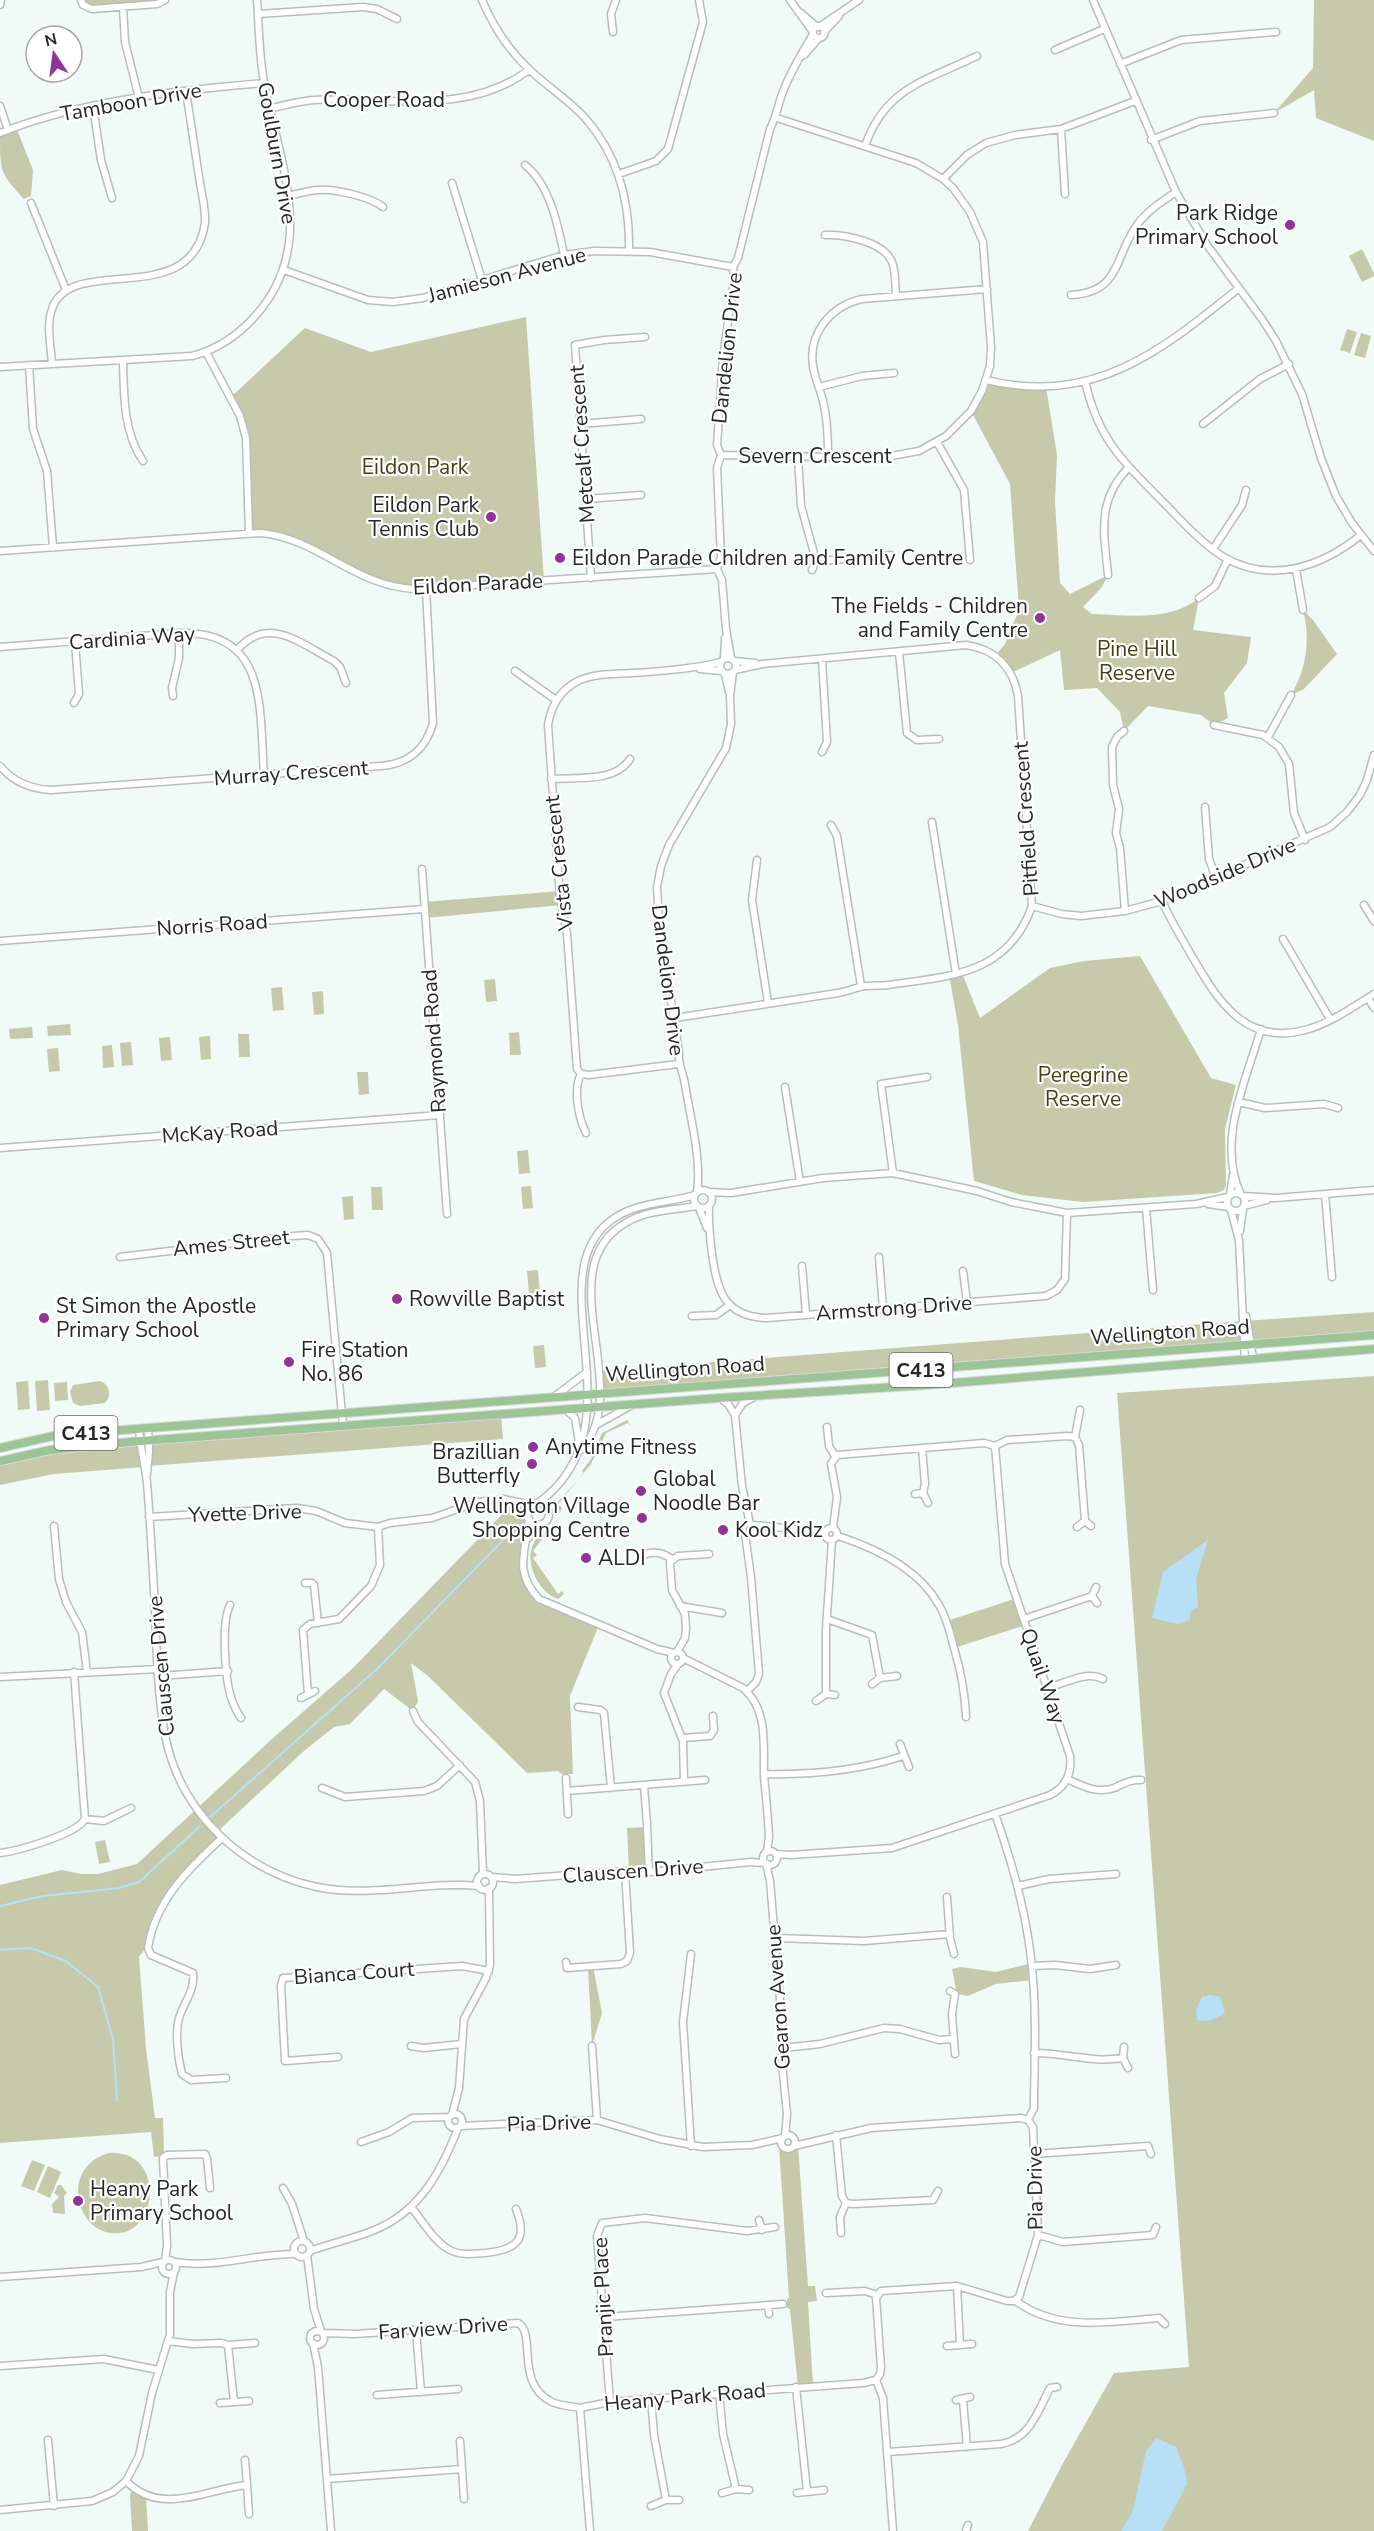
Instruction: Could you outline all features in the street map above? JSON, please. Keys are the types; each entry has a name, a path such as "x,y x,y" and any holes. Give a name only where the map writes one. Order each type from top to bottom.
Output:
{"main road":[{"name":"Wellington Road","path":"0,1448 53,1437 148,1428 1374,1335"},
{"name":"Wellington Road","path":"0,1461 50,1450 149,1440 927,1385 1374,1349"}],"street":[{"path":"0,5 1,0"},
{"path":"81,0 83,5 92,9 157,4 165,0"},
{"name":"Goulburn Drive","path":"0,367 178,357 206,352 234,336 267,302 284,270 291,235 288,196 264,83 256,0"},
{"path":"482,0 501,36 529,70 586,119 604,144 619,174 628,216 629,250"},
{"path":"613,32 611,14 616,0"},
{"path":"619,174 656,161 668,149 703,22 699,0"},
{"path":"790,0 819,38"},
{"name":"Dandelion Drive","path":"709,1206 711,1197 699,1173 685,1082 678,1064 675,1018 658,911 659,875 669,845 726,747 731,724 730,696 734,671 726,629 722,580 717,569 721,556 717,468 721,455 717,445 720,398 735,279 734,267 770,129 777,118 778,105 791,73 815,30 860,0"},
{"path":"1093,0 1176,192 1208,245 1262,319 1289,364 1302,394 1328,477 1342,508 1374,551"},
{"path":"123,7 125,42 139,98"},
{"path":"258,14 363,7 377,9 397,19"},
{"name":"Dandelion Drive","path":"791,73 843,11"},
{"path":"1055,50 1104,29"},
{"path":"815,30 824,32"},
{"path":"1120,64 1181,40 1276,32"},
{"path":"864,146 875,120 895,97 977,56"},
{"name":"Cooper Road","path":"269,109 312,100 448,101 505,85 529,70"},
{"name":"Tamboon Drive","path":"0,133 48,116 93,106 264,83"},
{"path":"52,364 51,310 66,290 93,283 168,272 184,263 196,250 205,220 186,92"},
{"path":"943,179 967,155 986,143 1015,135 1061,129 1135,101"},
{"path":"0,106 8,130"},
{"path":"93,106 100,160 112,198"},
{"path":"1152,140 1200,121 1274,113"},
{"name":"Severn Crescent","path":"721,455 890,458 919,451 937,442 957,427 971,411 986,380 991,353 984,248 979,229 964,202 943,179 916,163 777,118"},
{"path":"1061,129 1065,194"},
{"path":"525,165 537,176 544,192 556,223 564,255"},
{"path":"452,183 482,279"},
{"path":"288,196 322,190 365,198 383,207"},
{"path":"1071,295 1090,292 1110,277 1120,264 1129,239 1138,224 1154,207 1176,192"},
{"path":"31,203 66,290"},
{"path":"825,235 839,235 874,246 887,254 893,266 896,295"},
{"name":"Jamieson Avenue","path":"284,270 359,297 381,302 423,298 564,255 594,251 629,250 734,267"},
{"path":"986,380 1016,387 1035,388 1085,381 1121,370 1170,343 1239,288"},
{"path":"828,457 826,418 813,363 813,346 818,332 829,316 852,301 896,295 987,289"},
{"name":"Metcalf Crescent","path":"591,578 574,344 645,337"},
{"path":"206,352 240,416 246,438 249,533"},
{"path":"123,361 124,403 129,428 136,450 143,460"},
{"path":"1203,424 1260,380 1289,364"},
{"path":"28,365 33,429 47,471 53,547"},
{"path":"819,387 862,376 894,373"},
{"path":"1085,381 1092,412 1102,432 1129,467 1213,549 1228,559 1268,570 1296,569 1334,555 1361,535"},
{"path":"581,424 641,419"},
{"path":"937,442 964,490 970,560"},
{"path":"798,457 802,516 813,554 818,560"},
{"path":"1108,575 1104,527 1106,506 1114,485 1129,467"},
{"path":"1213,549 1242,505 1246,490"},
{"path":"586,499 641,495"},
{"name":"Eildon Parade","path":"0,551 249,533 272,534 295,540 371,580 401,588 426,589 717,569"},
{"path":"818,560 891,555"},
{"path":"1199,598 1215,586 1228,559"},
{"path":"812,570 818,560"},
{"path":"1296,569 1303,610"},
{"name":"Murray Crescent","path":"0,766 18,781 30,787 51,790 391,765 409,758 420,749 430,735 434,714 426,589"},
{"name":"Dandelion Drive","path":"726,629 722,661 730,696"},
{"path":"173,696 172,688 179,658 179,633"},
{"name":"Cardinia Way","path":"0,646 179,633 206,634 222,639 237,650 247,662 256,683 264,774"},
{"path":"237,650 252,636 262,633 281,634 334,661 340,667 346,683"},
{"path":"75,642 79,694 75,704"},
{"name":"Pitfield Crescent","path":"675,1018 838,993 861,986 873,987 956,974 979,968 1005,951 1020,931 1032,906 1018,696 1011,672 991,653 966,645 762,664 723,672"},
{"path":"899,652 907,733 917,740 939,739"},
{"name":"Pitfield Crescent","path":"722,661 733,660 762,664"},
{"path":"822,660 827,742 822,752"},
{"path":"515,671 556,700 568,688 588,677 694,668 722,661"},
{"path":"694,668 723,672"},
{"path":"1268,737 1291,695"},
{"name":"Vista Crescent","path":"556,700 548,725 551,779 560,897 567,934 577,1066 581,1074 577,1081 580,1121 586,1133"},
{"path":"1214,725 1268,737 1282,751 1289,764 1294,813 1305,840"},
{"path":"1124,731 1117,737 1112,747 1113,789 1119,812 1116,833 1120,848 1125,911"},
{"name":"Woodside Drive","path":"1032,906 1075,916 1125,911 1162,902 1305,840 1330,827 1352,807 1367,780 1374,755"},
{"path":"551,779 611,774 622,770 630,759"},
{"path":"1205,807 1209,857 1216,878"},
{"path":"932,822 956,974"},
{"path":"831,825 837,836 861,986"},
{"path":"757,860 752,900 768,1003"},
{"name":"Raymond Road","path":"422,869 447,1214"},
{"path":"1162,902 1220,1002 1236,1017 1261,1029 1278,1032 1300,1031 1330,1019 1371,996 1374,1008"},
{"path":"1364,905 1374,921"},
{"name":"Norris Road","path":"0,941 424,909"},
{"path":"1283,939 1330,1019"},
{"path":"1239,1240 1230,1209 1229,1196 1233,1169 1232,1132 1261,1029"},
{"path":"581,1074 595,1075 678,1064"},
{"path":"893,1173 881,1084 927,1077"},
{"path":"785,1087 800,1182"},
{"path":"1239,1102 1265,1108 1324,1104 1338,1108"},
{"name":"McKay Road","path":"0,1148 440,1115"},
{"path":"1233,1169 1242,1195 1239,1240 1249,1359"},
{"name":"Dandelion Drive","path":"697,1207 699,1173"},
{"path":"579,1452 588,1408 582,1304 582,1272 586,1256 598,1234 616,1217 643,1206 707,1192 731,1193 834,1177 893,1173 977,1191 1011,1202 1067,1213 1196,1204 1234,1193 1276,1198 1374,1190"},
{"path":"731,1193 709,1206 640,1216 621,1226 603,1243 595,1259 591,1281 599,1394 596,1425 590,1440 579,1452 566,1475 549,1495 535,1504 529,1516 522,1567 529,1587 540,1599 695,1665 747,1691 756,1706 762,1724 770,1858 892,1848 1050,1795 1058,1790 1067,1779 1086,1788 1098,1790 1114,1788 1131,1779 1141,1780"},
{"path":"1325,1194 1332,1277"},
{"path":"1196,1204 1230,1209 1276,1198"},
{"path":"692,1316 716,1315 730,1305 721,1293 716,1279 709,1231 709,1206"},
{"path":"697,1207 709,1231"},
{"path":"1146,1208 1153,1290"},
{"name":"Armstrong Drive","path":"730,1305 739,1312 756,1318 1046,1296 1057,1290 1065,1280 1067,1213"},
{"path":"616,1217 621,1226"},
{"name":"Ames Street","path":"120,1257 308,1235 322,1242 327,1260 342,1413"},
{"path":"879,1257 883,1309"},
{"path":"802,1266 806,1314"},
{"path":"963,1271 967,1302"},
{"path":"582,1304 592,1304"},
{"path":"585,1352 596,1352"},
{"path":"552,1398 587,1372"},
{"path":"735,1415 743,1403 757,1396"},
{"path":"719,1398 728,1404 735,1415 742,1486 750,1529 748,1546 759,1674 756,1682 747,1691"},
{"path":"596,1425 633,1404"},
{"path":"565,1409 575,1418 579,1452"},
{"path":"1077,1527 1088,1523 1079,1445 1075,1437 1080,1410"},
{"path":"342,1413 343,1425"},
{"path":"827,1427 829,1446 835,1456"},
{"name":"Clauscen Drive","path":"146,1480 148,1428"},
{"name":"Clauscen Drive","path":"139,1429 149,1517 162,1718 173,1764 188,1796 222,1838 248,1858 275,1874 319,1888 363,1890 457,1884 491,1887 515,1879"},
{"path":"833,1528 837,1497 831,1464 835,1456 843,1453 984,1443 995,1446 1007,1440 1075,1437"},
{"name":"Quail Way","path":"995,1446 1005,1559 1070,1756 1071,1765 1067,1779"},
{"path":"922,1448 925,1484 919,1493 928,1503"},
{"path":"527,1539 548,1519 549,1495"},
{"name":"Yvette Drive","path":"149,1517 297,1508 316,1511 345,1523 378,1527 390,1523 432,1518 478,1502 503,1499 535,1504"},
{"path":"514,1502 534,1523 541,1524"},
{"path":"535,1504 545,1505 549,1510"},
{"path":"54,1526 59,1579 66,1602 82,1632 87,1672"},
{"path":"315,1691 304,1696 302,1635 307,1626 339,1619 373,1584 380,1562 378,1527"},
{"path":"750,1529 776,1528 825,1532 833,1528"},
{"path":"826,1694 827,1619 837,1530 833,1528"},
{"path":"825,1532 826,1538 835,1538 892,1560 922,1582 933,1596 947,1621 958,1660 966,1717"},
{"path":"640,1557 649,1553 661,1553 672,1558 709,1554"},
{"path":"672,1558 670,1563 672,1590 685,1614 686,1628 683,1642 664,1688 665,1699 682,1738 684,1781"},
{"path":"305,1583 314,1585 318,1623"},
{"path":"1024,1619 1092,1596 1096,1587"},
{"path":"1092,1596 1097,1603"},
{"path":"230,1605 224,1621 230,1695 241,1719"},
{"path":"680,1606 722,1613"},
{"path":"827,1619 872,1635 880,1677"},
{"path":"0,1677 74,1672 228,1671"},
{"path":"0,1853 20,1849 78,1828 85,1819 74,1672"},
{"path":"872,1684 880,1677 897,1676"},
{"path":"1047,1688 1087,1676 1097,1676 1103,1679"},
{"path":"816,1701 826,1694 835,1695"},
{"path":"578,1707 600,1710 606,1716 611,1788"},
{"path":"413,1711 418,1722 476,1782 485,1876 491,1887 488,1907 491,1950 489,1971 467,2011 461,2044 462,2065 450,2147"},
{"path":"682,1738 710,1736 714,1730 713,1716"},
{"path":"900,1744 909,1767"},
{"path":"764,1774 854,1770 903,1756"},
{"path":"322,1788 345,1797 424,1791 437,1786 460,1765"},
{"path":"1129,1771 1131,1779"},
{"path":"566,1778 568,1814"},
{"path":"567,1791 705,1780"},
{"path":"644,1786 649,1872"},
{"path":"85,1819 104,1821 130,1808"},
{"path":"995,1814 1018,1886 1032,1966 1034,2108 1028,2120"},
{"path":"222,1838 193,1865 173,1889 160,1912 148,1948 151,1955 193,1974 190,1996 180,2016 178,2026 182,2074 191,2080 226,2078"},
{"name":"Clauscen Drive","path":"457,1884 485,1876 515,1879 625,1871 649,1872 770,1858"},
{"name":"Gearon Avenue","path":"770,1858 783,2048 782,2064 787,2114 794,2141"},
{"path":"567,1968 627,1962 630,1953 625,1871"},
{"path":"1018,1886 1049,1879 1116,1874"},
{"path":"485,1876 480,1887 488,1907"},
{"path":"947,1897 954,1954"},
{"path":"776,1938 855,1942 950,1934"},
{"path":"691,1954 683,2022 691,2146"},
{"path":"1032,1966 1055,1965 1090,1969 1116,1965"},
{"name":"Bianca Court","path":"338,2057 285,2061 281,1986 283,1978 462,1966 489,1971"},
{"path":"956,2054 952,2014 953,1993 963,1994"},
{"path":"783,2048 820,2044 884,2028 900,2029 939,2040 954,2039"},
{"path":"411,2046 424,2048 461,2044"},
{"path":"591,2046 597,2120"},
{"path":"1124,2047 1123,2058 1128,2068"},
{"path":"1034,2053 1057,2054 1095,2061 1123,2058"},
{"name":"Gearon Avenue","path":"782,2146 787,2114"},
{"path":"361,2142 389,2132 412,2118 453,2119"},
{"name":"Pia Drive","path":"453,2119 459,2127 597,2120 691,2146 752,2145 782,2146 789,2149 794,2141 825,2138 878,2127 1021,2118 1028,2120 1033,2127 1038,2235 1024,2285 1016,2301"},
{"path":"0,2277 141,2267 169,2261 199,2264 242,2261 336,2242 373,2231 388,2224 411,2207 433,2181 459,2127 453,2119"},
{"name":"Pia Drive","path":"453,2119 488,2126"},
{"path":"836,2135 842,2196 846,2202 853,2204 933,2200"},
{"path":"784,2137 794,2141"},
{"name":"Pia Drive","path":"752,2145 784,2137"},
{"path":"1150,2139 1148,2146 1151,2154"},
{"path":"1034,2154 1148,2146"},
{"path":"170,2292 174,2271 169,2261 167,2246 162,2158 167,2155 205,2154 210,2188"},
{"path":"283,2188 292,2204 322,2342 318,2367"},
{"path":"935,2207 933,2200 938,2190"},
{"path":"841,2233 840,2217 846,2202"},
{"path":"411,2207 447,2248 457,2253 470,2254 508,2250 516,2245 520,2237 516,2208"},
{"name":"Pranjic Place","path":"610,2402 597,2236 600,2226 604,2222 645,2218 747,2231 775,2227"},
{"path":"759,2220 762,2230"},
{"path":"1156,2228 1153,2235 1157,2244"},
{"path":"1038,2235 1063,2242 1153,2235"},
{"path":"0,2510 80,2504 103,2498 126,2481 139,2456 158,2370 168,2341 172,2320 170,2292 164,2272 169,2261"},
{"path":"141,2267 164,2272 199,2264"},
{"path":"957,2286 960,2345"},
{"path":"826,2293 865,2291 877,2295 886,2290 957,2286 1007,2301 1016,2301 1027,2309 1073,2323 1160,2315 1165,2324"},
{"path":"877,2295 881,2371 876,2380 883,2394 893,2531"},
{"path":"605,2317 783,2304"},
{"path":"768,2305 769,2314"},
{"name":"Farview Drive","path":"319,2332 355,2334 520,2324 525,2331 529,2374 535,2387 553,2403 580,2408"},
{"path":"416,2330 421,2392"},
{"path":"319,2332 310,2337 318,2367 331,2531"},
{"name":"Farview Drive","path":"313,2343 355,2334"},
{"path":"168,2341 228,2345 255,2343"},
{"path":"947,2346 972,2344"},
{"path":"228,2345 234,2402"},
{"path":"0,2366 104,2360 158,2370"},
{"name":"Heany Park Road","path":"590,2531 580,2408 651,2398 876,2380"},
{"path":"888,2452 1006,2443 1019,2438 1030,2425 1050,2387"},
{"path":"796,2388 807,2491"},
{"path":"377,2395 458,2389"},
{"path":"719,2393 725,2445 736,2489"},
{"path":"651,2398 654,2435 666,2500"},
{"path":"963,2399 967,2447"},
{"path":"220,2403 249,2401"},
{"path":"48,2440 54,2505"},
{"path":"460,2441 464,2499"},
{"path":"245,2460 249,2514"},
{"path":"327,2479 462,2469"},
{"path":"126,2481 140,2493 159,2499 202,2496 225,2488 247,2485"},
{"path":"722,2493 736,2489 749,2490"},
{"path":"797,2493 824,2490"},
{"path":"651,2506 666,2500 679,2500"}],"green space":[{"path":"83,0 162,0 89,7"},
{"path":"1314,0 1374,0 1374,141 1316,118 1314,90 1274,113 1313,68"},
{"path":"16,127 33,170 31,196 24,199 6,177 0,156 0,133"},
{"path":"1362,249 1374,276 1362,282 1349,256"},
{"name":"Eildon Park","path":"526,317 544,581 426,589 371,580 306,544 249,533 246,438 230,398 305,328 371,352"},
{"path":"1347,329 1357,332 1350,353 1340,350"},
{"path":"1361,333 1371,336 1365,358 1354,355"},
{"name":"Pine Hill Reserve","path":"986,380 1046,387 1057,455 1055,501 1060,583 1070,594 1108,575 1102,587 1083,607 1092,614 1134,616 1161,614 1187,606 1199,598 1193,630 1251,637 1247,663 1224,693 1228,718 1214,725 1201,715 1148,706 1124,731 1120,712 1097,688 1064,690 1060,650 1011,673 995,656 1005,644 1019,610 1010,484 971,411"},
{"path":"1303,610 1337,654 1304,689 1291,695 1306,654 1307,632"},
{"path":"560,891 562,905 425,918 424,902"},
{"name":"Peregrine Reserve","path":"1140,956 1211,1078 1236,1085 1225,1129 1226,1185 1224,1190 1217,1193 1083,1202 1022,1195 974,1181 958,1025 949,975 962,973 980,1018 1050,968 1084,961"},
{"path":"495,979 497,1001 486,1002 484,980"},
{"path":"282,987 284,1010 273,1011 271,988"},
{"path":"323,991 324,1014 314,1015 312,992"},
{"path":"70,1024 71,1035 48,1036 47,1026"},
{"path":"32,1027 33,1038 10,1039 9,1029"},
{"path":"519,1032 521,1055 510,1055 509,1033"},
{"path":"238,1034 249,1034 250,1057 239,1057"},
{"path":"210,1036 211,1059 201,1060 199,1037"},
{"path":"170,1037 172,1060 161,1061 159,1038"},
{"path":"131,1042 133,1065 122,1066 120,1043"},
{"path":"112,1045 114,1067 103,1068 102,1046"},
{"path":"58,1048 60,1071 49,1072 47,1049"},
{"path":"357,1072 368,1072 369,1094 359,1095"},
{"path":"528,1150 530,1173 519,1174 517,1151"},
{"path":"531,1186 533,1208 523,1209 521,1187"},
{"path":"371,1187 382,1187 383,1210 372,1210"},
{"path":"353,1196 354,1219 344,1220 342,1197"},
{"path":"538,1270 540,1293 529,1294 527,1271"},
{"path":"1374,1312 1374,1335 1252,1344 1245,1321"},
{"path":"1243,1321 1244,1345 599,1394 598,1371"},
{"path":"544,1345 546,1367 535,1368 533,1346"},
{"path":"1374,1376 1374,2531 1028,2531 1114,2373 1189,2367 1117,1393"},
{"path":"48,1380 50,1410 37,1411 35,1381"},
{"path":"28,1381 30,1409 18,1410 16,1382"},
{"path":"100,1381 109,1390 109,1397 105,1403 80,1406 73,1403 70,1392 73,1385"},
{"path":"67,1382 68,1400 55,1401 54,1383"},
{"path":"501,1414 503,1439 148,1466 149,1440"},
{"path":"627,1420 631,1426 628,1423 606,1433 584,1473 582,1471 591,1459 602,1433"},
{"path":"140,1441 144,1467 54,1474 0,1485 0,1461 24,1455"},
{"path":"579,1478 558,1504 562,1508 560,1513 556,1504"},
{"path":"514,1502 528,1514 522,1562 535,1594 599,1625 570,1696 573,1774 562,1774 558,1771 527,1773 428,1676 411,1663 418,1701 413,1711 384,1689 350,1724 334,1727 304,1751 217,1832 222,1838 173,1889 148,1945 139,1957 146,2048 155,2118 163,2118 164,2156 154,2157 151,2132 0,2143 0,1885 62,1870 81,1874 98,1874 137,1864 273,1738 351,1670"},
{"path":"546,1531 552,1534 547,1533 533,1551 537,1555 533,1558 558,1594 562,1591 564,1594 558,1599 542,1587 532,1567 530,1557 537,1538"},
{"path":"1017,1598 1026,1625 954,1648 947,1621"},
{"path":"647,1827 649,1872 629,1872 627,1828"},
{"path":"105,1840 110,1862 99,1864 95,1842"},
{"path":"1032,1963 1033,1980 996,1984 968,1996 957,1994 952,1969 961,1967 996,1972"},
{"path":"593,1966 602,2013 592,2046 588,1967"},
{"path":"798,2145 808,2286 815,2286 817,2301 808,2302 813,2386 798,2387 790,2309 787,2308 789,2298 779,2146 789,2149"},
{"path":"109,2153 127,2155 139,2163 147,2175 150,2190 143,2218 133,2228 120,2233 105,2232 93,2225 84,2214 79,2200 78,2186 83,2172 93,2161"},
{"path":"32,2160 45,2165 34,2191 21,2186"},
{"path":"48,2166 61,2172 50,2198 37,2192"},
{"path":"58,2185 61,2185 67,2193 64,2196 65,2214 53,2213 52,2204 59,2197 54,2193"},
{"path":"132,2487 146,2496 148,2531 132,2531 130,2496"}],"water":[{"path":"1208,1540 1196,1579 1198,1607 1190,1612 1190,1620 1178,1624 1152,1618 1163,1572"},
{"path":"1210,1995 1220,1997 1225,2012 1208,2021 1197,2020 1196,2009 1202,1997"},
{"path":"1156,2438 1176,2447 1184,2467 1187,2484 1162,2531 1121,2531 1133,2511 1146,2451"}],"waterway":[{"path":"210,1817 377,1669 509,1534"},
{"path":"0,1906 43,1896 119,1888 139,1882 199,1827"},
{"path":"0,1950 31,1948 66,1961 98,1987 113,2039 117,2101"}],"place":[{"name":"Park Ridge Primary School","path":"1290,225"},
{"name":"Eildon Park Tennis Club","path":"491,517"},
{"name":"Eildon Parade Children and Family Centre","path":"560,558"},
{"name":"The Fields - Children and Family Centre","path":"1040,618"},
{"name":"Rowville Baptist","path":"397,1299"},
{"name":"St Simon the Apostle Primary School","path":"44,1318"},
{"name":"Fire Station No. 86","path":"289,1362"},
{"name":"Anytime Fitness","path":"533,1447"},
{"name":"Brazillian Butterfly","path":"532,1464"},
{"name":"Global Noodle Bar","path":"641,1491"},
{"name":"Wellington Village Shopping Centre","path":"642,1518"},
{"name":"Kool Kidz","path":"723,1530"},
{"name":"ALDI","path":"586,1558"},
{"name":"Heany Park Primary School","path":"78,2201"}]}
